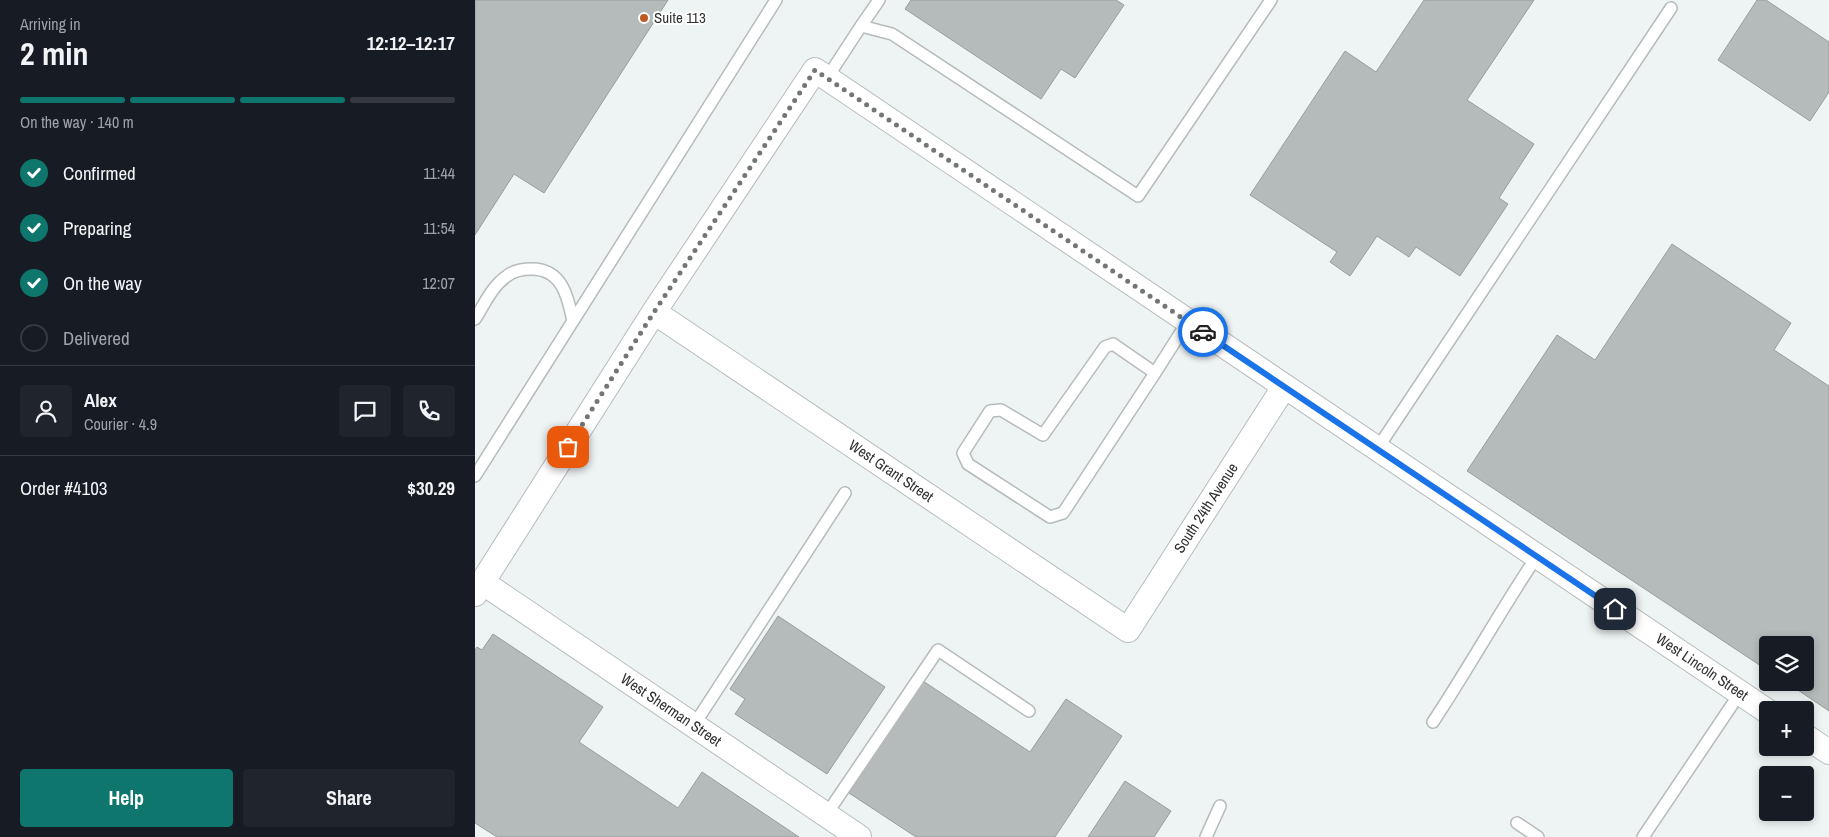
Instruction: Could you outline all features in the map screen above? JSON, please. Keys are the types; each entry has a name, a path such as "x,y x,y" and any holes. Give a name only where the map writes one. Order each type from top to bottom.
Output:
{"street":[{"name":"West Lincoln Street","path":"821,74 1759,706"},
{"path":"479,588 654,312 821,74"},
{"name":"West Grant Street","path":"654,312 1128,630"},
{"name":"South 24th Avenue","path":"1128,630 1284,387"},
{"name":"West Sherman Street","path":"479,588 694,725 859,837"},
{"path":"1814,742 1829,752"}],"lane":[{"path":"475,476 776,0"},
{"path":"821,74 861,26 879,0"},
{"path":"861,26 893,34 908,43 1139,196 1271,0"},
{"path":"1377,449 1671,8"},
{"path":"475,319 496,286 508,275 523,269 538,269 551,272 561,282 568,297 573,321"},
{"path":"1155,373 1113,344 1105,347 1043,435 1001,410 990,411 963,453 968,464 1050,516 1063,513 1155,373 1188,321"},
{"path":"694,725 845,493"},
{"path":"1433,722 1468,669 1475,651 1537,556"},
{"path":"826,814 938,650 1029,711"},
{"path":"1643,837 1740,693"},
{"path":"1206,837 1220,806"},
{"path":"1517,823 1538,837"}],"building":[{"path":"475,0 668,0 544,193 514,174 475,235"},
{"path":"911,0 1116,0 1124,5 1075,78 1061,69 1041,99 905,9"},
{"path":"1424,0 1534,0 1467,100 1534,144 1499,198 1508,204 1460,276 1416,247 1409,257 1377,236 1350,276 1330,262 1337,252 1250,195 1345,51 1376,72"},
{"path":"1757,0 1766,0 1829,42 1829,92 1810,121 1718,60"},
{"path":"1672,244 1791,323 1774,350 1829,386 1829,711 1799,691 1814,691 1814,636 1759,636 1759,665 1467,471 1557,335 1595,360"},
{"path":"778,616 885,687 827,774 735,714 745,699 730,689"},
{"path":"493,634 603,707 579,742 678,808 702,772 799,837 497,837 475,823 475,650 477,647 482,650"},
{"path":"923,681 1030,752 1066,699 1122,736 1055,837 916,837 849,793"},
{"path":"1125,781 1171,811 1154,837 1088,837"}],"way so far":[{"path":"568,447 654,312 815,70 1203,332"}],"place":[{"name":"Suite 113","path":"644,18"}],"route":[{"path":"1203,332 1615,609"}]}
